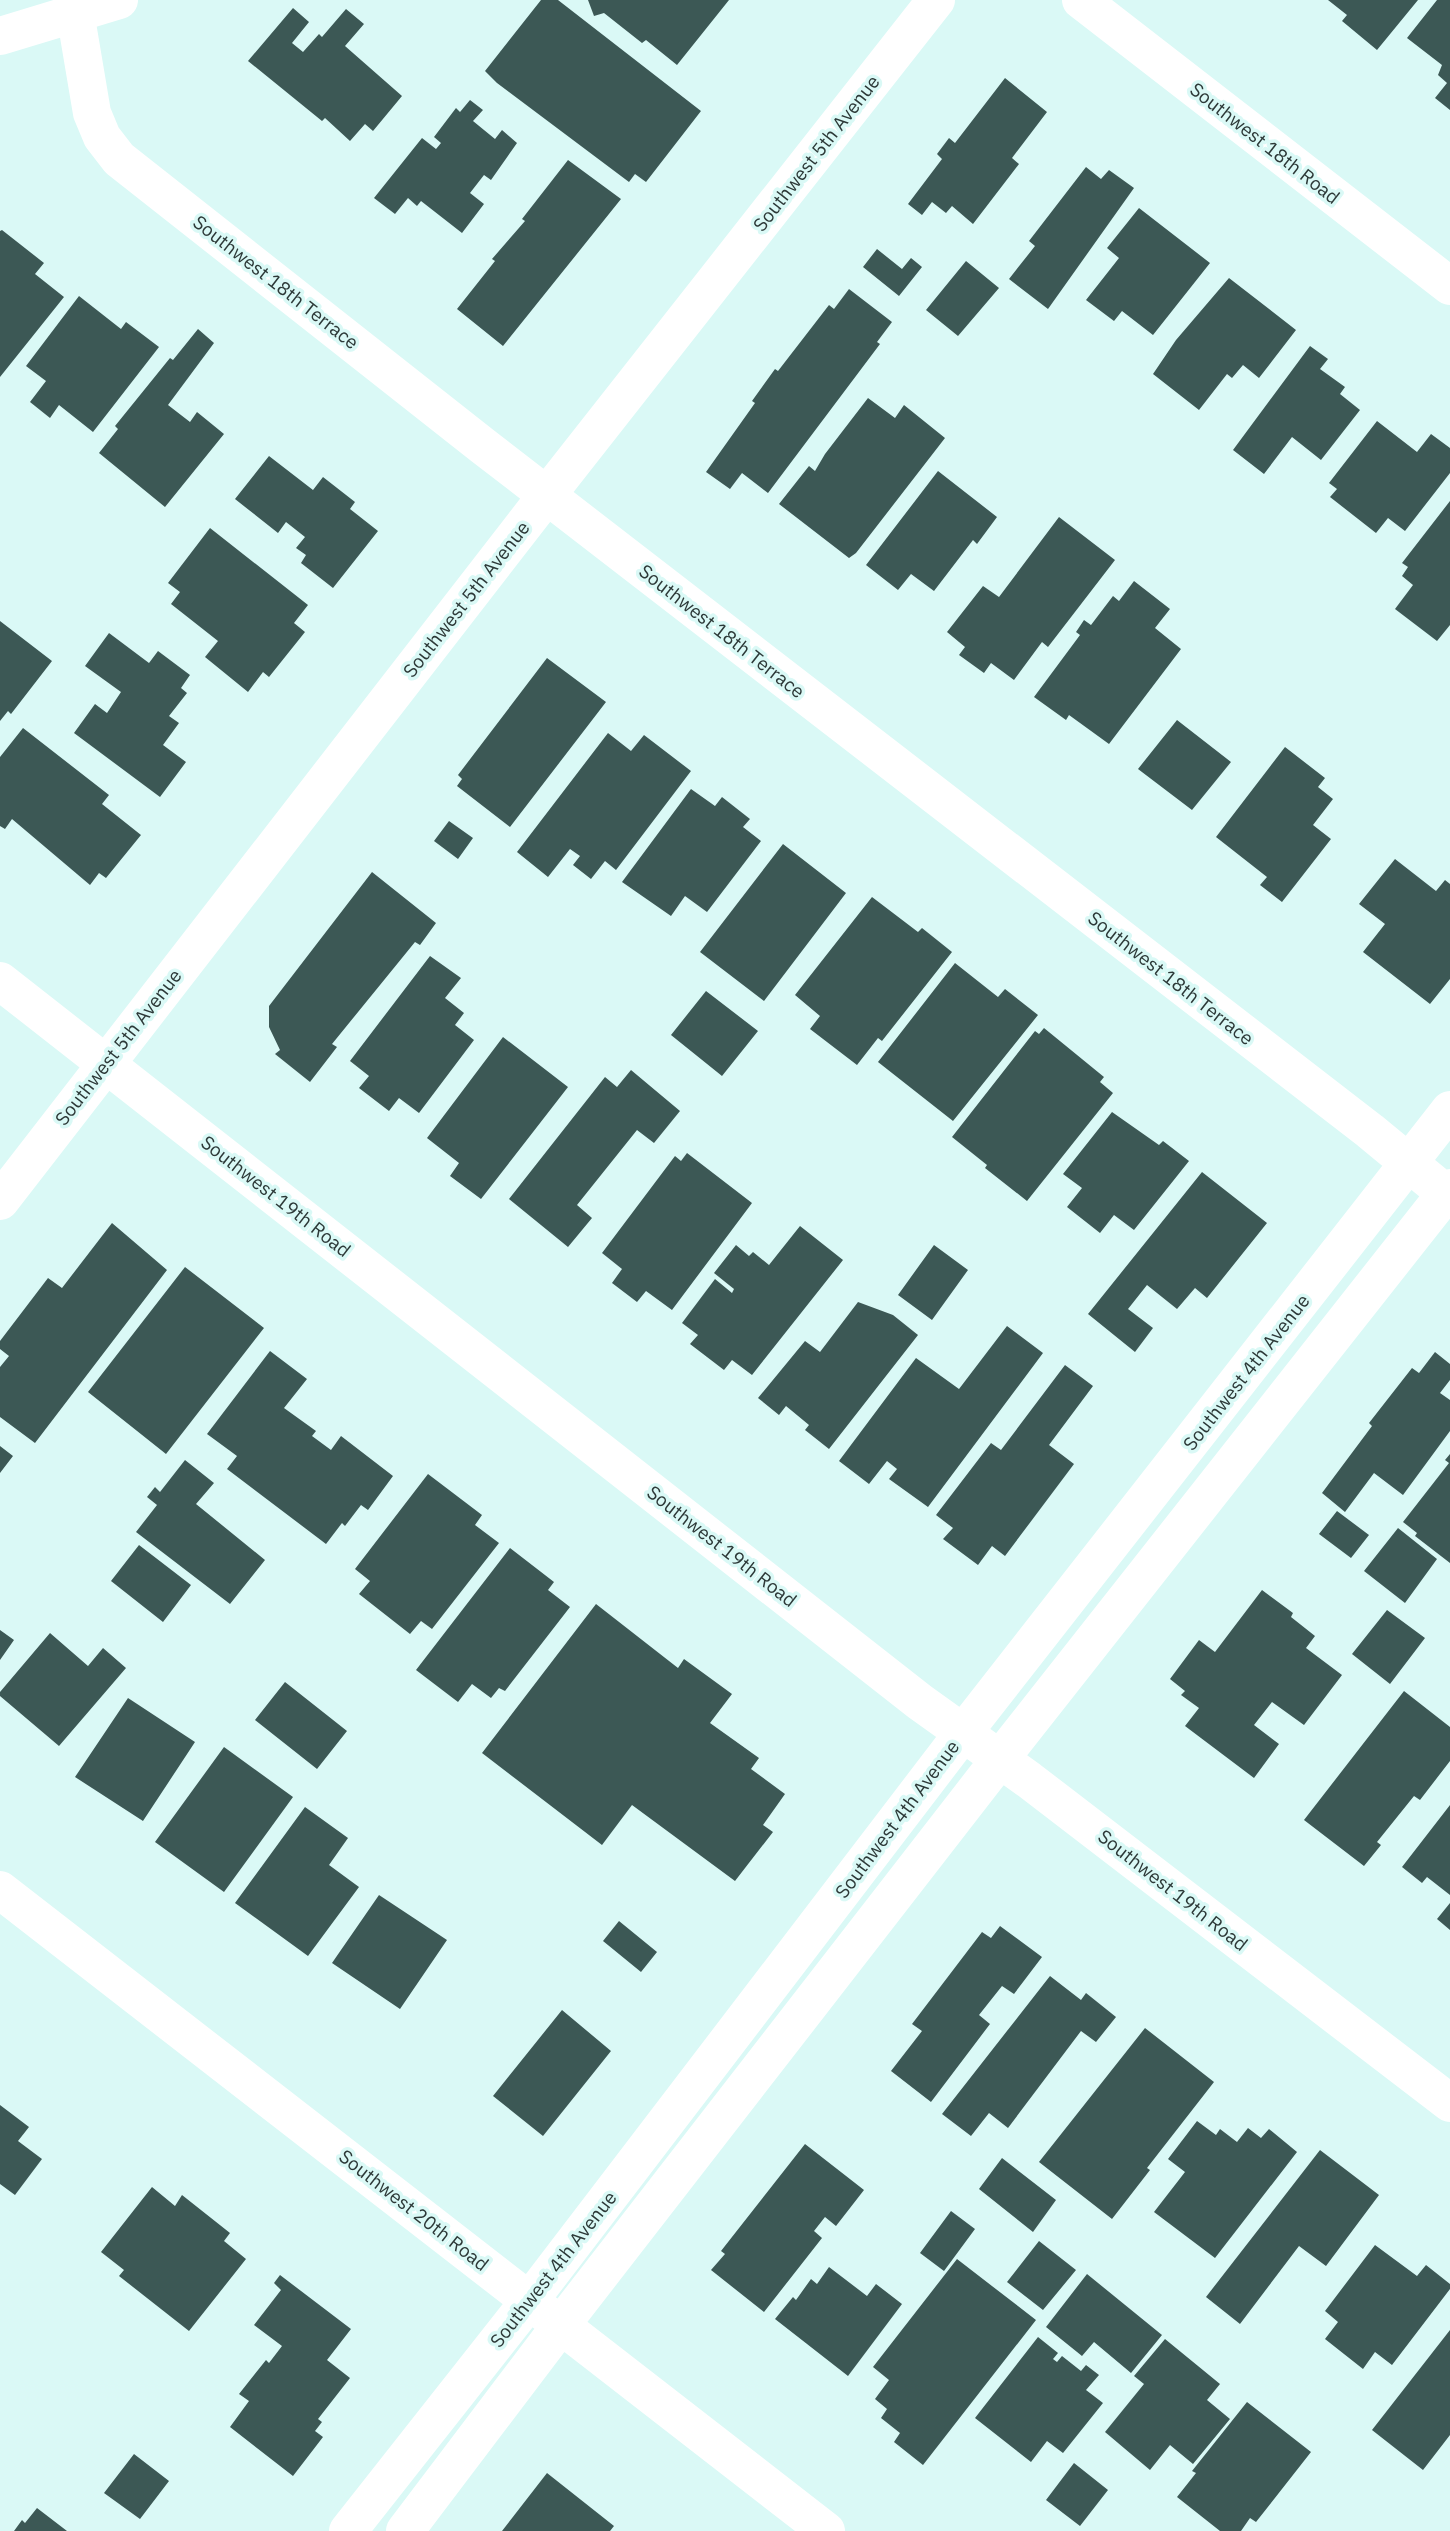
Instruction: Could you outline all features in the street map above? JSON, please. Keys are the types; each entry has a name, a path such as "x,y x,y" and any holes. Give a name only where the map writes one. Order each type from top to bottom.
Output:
{"street":[{"path":"0,36 74,7 119,0"},
{"name":"Southwest 5th Avenue","path":"0,1201 547,495 936,0"},
{"name":"Southwest 18th Road","path":"1081,0 1450,286"},
{"name":"Southwest 18th Terrace","path":"74,7 92,113 102,137 119,159 547,495 1359,1123 1408,1165 1449,1193"},
{"name":"Southwest 19th Road","path":"0,981 920,1702 1000,1759 1450,2103"},
{"name":"Southwest 4th Avenue","path":"348,2531 530,2300 963,1733 1450,1110"},
{"path":"405,2531 561,2325 1000,1759 1449,1193"},
{"name":"Southwest 20th Road","path":"0,1890 826,2531"}],"building":[{"path":"541,0 558,0 701,111 646,182 635,174 629,182 497,83 485,71"},
{"path":"588,0 729,0 677,65 646,40 642,43 604,13 594,16"},
{"path":"1328,0 1418,0 1377,50 1342,21 1347,15"},
{"path":"1437,0 1450,0 1450,110 1435,98 1447,83 1438,75 1442,65 1407,38"},
{"path":"293,8 309,22 292,43 303,52 319,34 322,37 346,9 364,24 345,46 402,96 373,131 365,124 350,141 325,118 322,121 248,61"},
{"path":"1005,78 1047,112 1012,158 1019,164 973,224 952,206 946,213 932,202 922,215 908,204 942,159 937,154 949,138 955,143"},
{"path":"470,100 483,110 473,121 495,139 502,130 517,143 491,180 484,175 470,193 484,204 462,233 421,201 417,206 408,198 395,214 374,198 422,138 436,149 441,143 434,137 456,108 460,112"},
{"path":"568,160 621,199 503,346 457,309"},
{"path":"1086,167 1101,179 1109,170 1134,188 1048,309 1009,279 1035,246 1029,241"},
{"path":"1139,208 1210,263 1153,335 1122,311 1114,321 1086,300 1119,258 1107,248"},
{"path":"0,231 44,263 35,274 64,297 0,377"},
{"path":"877,249 902,269 911,258 922,267 899,296 863,267"},
{"path":"966,261 999,288 958,336 926,310"},
{"path":"1229,278 1296,330 1259,378 1243,365 1232,378 1227,374 1199,410 1153,374 1176,340"},
{"path":"849,289 892,322 877,342 880,344 768,493 742,473 730,489 706,472 755,403 752,401 775,369 778,371 829,305 834,309"},
{"path":"79,296 121,329 126,322 159,347 93,432 59,405 50,418 30,402 46,381 26,366"},
{"path":"198,329 214,343 168,405 190,422 197,412 224,434 165,507 99,453 118,429 115,426 170,358 173,360"},
{"path":"1310,346 1328,359 1320,369 1345,387 1340,394 1360,410 1321,460 1292,437 1264,474 1233,450"},
{"path":"868,398 895,418 904,405 945,438 856,553 849,558 779,504 809,466 815,471"},
{"path":"1377,421 1417,452 1431,434 1450,448 1450,473 1405,531 1388,518 1376,533 1330,497 1337,489 1329,483"},
{"path":"269,456 313,490 323,477 355,502 350,509 378,531 333,588 301,563 306,555 296,548 305,537 286,522 278,533 235,499"},
{"path":"938,471 997,517 977,544 973,540 934,591 911,574 898,590 866,565"},
{"path":"1450,501 1450,625 1437,641 1395,609 1413,585 1402,576 1408,567 1402,563"},
{"path":"1059,517 1115,560 1048,647 1042,642 1014,680 991,663 984,673 959,655 965,647 947,632 983,586 999,597"},
{"path":"210,528 308,605 294,623 305,632 269,677 263,672 248,692 205,657 218,641 171,604 180,592 168,583"},
{"path":"1134,581 1170,609 1155,628 1181,649 1109,744 1069,715 1066,720 1034,697 1080,635 1076,632 1084,620 1091,625 1113,596 1119,601"},
{"path":"0,621 52,661 11,714 8,711 0,721"},
{"path":"109,633 149,663 158,651 190,675 181,688 187,693 169,716 179,723 163,745 186,762 160,797 74,733 95,704 107,713 121,692 85,666"},
{"path":"547,658 606,702 510,827 457,786 462,779 458,775"},
{"path":"1177,720 1231,762 1192,810 1138,769"},
{"path":"23,728 109,795 102,804 141,835 106,878 99,873 90,885 12,819 5,829 0,826 0,757"},
{"path":"608,733 631,751 644,735 691,771 616,870 605,861 591,879 573,865 580,856 570,849 548,877 517,852"},
{"path":"1285,747 1325,778 1318,787 1333,799 1313,825 1331,839 1282,902 1260,885 1267,877 1216,837"},
{"path":"691,789 715,806 722,797 750,819 743,827 761,841 707,912 685,896 671,916 622,882"},
{"path":"449,821 473,838 458,859 434,841"},
{"path":"783,844 846,893 764,1001 700,952"},
{"path":"1395,859 1436,891 1445,880 1450,884 1450,979 1430,1004 1363,952 1385,924 1359,904"},
{"path":"372,872 436,923 420,945 415,942 332,1044 337,1047 310,1082 275,1054 280,1050 269,1027 269,1006"},
{"path":"872,897 918,932 922,928 952,952 882,1041 878,1038 857,1065 810,1029 820,1016 795,995"},
{"path":"430,956 461,978 445,998 464,1013 455,1025 474,1040 419,1113 399,1098 389,1111 359,1088 369,1076 350,1061"},
{"path":"955,963 998,997 1005,989 1038,1015 953,1121 878,1062"},
{"path":"706,991 758,1031 722,1076 671,1035"},
{"path":"1044,1028 1104,1077 1100,1082 1113,1093 1027,1201 985,1168 987,1165 952,1137 1035,1031 1039,1034"},
{"path":"503,1037 568,1087 481,1199 450,1176 459,1163 427,1138"},
{"path":"631,1070 680,1111 654,1143 637,1130 577,1205 592,1218 568,1247 509,1199 605,1077 617,1087"},
{"path":"1112,1112 1159,1145 1163,1141 1189,1161 1134,1230 1114,1215 1100,1233 1067,1207 1082,1188 1063,1174"},
{"path":"687,1153 752,1203 672,1310 646,1291 637,1302 612,1283 622,1269 602,1253 675,1156 681,1161"},
{"path":"1202,1172 1267,1223 1207,1298 1195,1288 1177,1309 1147,1285 1128,1309 1153,1328 1135,1352 1088,1314"},
{"path":"112,1223 167,1270 35,1443 0,1417 0,1367 9,1356 0,1349 0,1341 48,1278 62,1288"},
{"path":"800,1226 843,1260 752,1375 732,1360 724,1370 690,1344 698,1335 682,1323 715,1279 732,1293 734,1289 714,1273 736,1245 749,1256 753,1252 769,1265"},
{"path":"934,1245 968,1270 932,1320 898,1295"},
{"path":"185,1267 264,1328 166,1454 88,1392"},
{"path":"858,1302 893,1315 918,1335 829,1449 805,1430 809,1425 786,1406 779,1415 758,1398 805,1341 820,1352"},
{"path":"1007,1326 1043,1353 928,1507 889,1479 897,1469 887,1461 869,1484 839,1461 916,1358 959,1389"},
{"path":"270,1351 307,1379 284,1408 316,1431 312,1436 331,1450 341,1436 393,1476 368,1510 361,1505 345,1526 342,1523 326,1544 227,1469 237,1456 207,1434"},
{"path":"1435,1352 1450,1364 1450,1380 1440,1393 1450,1400 1450,1431 1403,1495 1374,1473 1345,1512 1322,1493 1372,1426 1369,1423 1412,1368 1419,1373"},
{"path":"1065,1365 1093,1386 1049,1445 1074,1464 1005,1556 992,1546 978,1565 943,1539 953,1528 936,1515 991,1443 1001,1450"},
{"path":"0,1446 13,1456 0,1473"},
{"path":"1450,1454 1450,1563 1415,1536 1417,1533 1403,1522 1449,1463 1445,1460"},
{"path":"185,1460 214,1483 196,1504 265,1560 230,1604 136,1532 157,1505 147,1497 155,1487 160,1492"},
{"path":"428,1474 482,1515 475,1525 499,1543 432,1629 421,1621 410,1634 359,1594 370,1581 355,1569"},
{"path":"1337,1511 1369,1535 1351,1558 1319,1534"},
{"path":"1398,1528 1437,1559 1405,1603 1364,1571"},
{"path":"139,1545 191,1585 163,1622 111,1581"},
{"path":"510,1548 554,1582 548,1590 570,1607 505,1691 499,1688 491,1698 472,1684 458,1702 416,1670"},
{"path":"1262,1590 1293,1613 1291,1617 1315,1636 1306,1648 1342,1675 1304,1725 1272,1702 1254,1725 1279,1744 1254,1778 1185,1726 1199,1708 1181,1695 1185,1691 1170,1679 1199,1640 1215,1652"},
{"path":"596,1604 678,1668 684,1659 732,1694 710,1723 759,1758 751,1769 785,1794 763,1825 773,1832 735,1881 632,1805 602,1845 482,1753"},
{"path":"1387,1610 1425,1638 1390,1684 1352,1654"},
{"path":"0,1630 14,1640 0,1660"},
{"path":"50,1633 88,1666 103,1648 126,1668 59,1746 0,1696 0,1692"},
{"path":"285,1682 347,1731 317,1769 255,1720"},
{"path":"1404,1691 1450,1727 1450,1761 1420,1800 1414,1796 1377,1842 1381,1845 1364,1866 1304,1820"},
{"path":"128,1698 195,1742 143,1821 75,1777"},
{"path":"224,1747 293,1797 224,1892 155,1842"},
{"path":"1450,1805 1450,1895 1427,1877 1422,1883 1402,1867"},
{"path":"305,1807 348,1838 329,1865 359,1887 308,1956 235,1903"},
{"path":"379,1895 447,1940 400,2009 332,1963"},
{"path":"1450,1903 1450,1930 1437,1919"},
{"path":"619,1921 657,1952 641,1972 603,1941"},
{"path":"1000,1926 1042,1957 1014,1994 1002,1986 979,2015 990,2024 931,2102 891,2071 922,2031 912,2024 982,1932 991,1938"},
{"path":"1050,1976 1081,2000 1086,1993 1116,2017 1096,2042 1081,2031 1008,2128 989,2113 971,2136 942,2114"},
{"path":"562,2010 611,2051 543,2136 493,2096"},
{"path":"1145,2028 1214,2082 1147,2168 1150,2170 1112,2219 1039,2162"},
{"path":"0,2105 29,2127 18,2141 42,2159 15,2195 0,2184"},
{"path":"1197,2121 1216,2135 1220,2129 1237,2142 1248,2128 1261,2138 1269,2129 1297,2152 1215,2258 1154,2212 1185,2172 1168,2159"},
{"path":"805,2144 864,2190 836,2226 825,2217 814,2231 822,2238 764,2312 711,2270 725,2254 721,2251"},
{"path":"1320,2150 1379,2195 1326,2266 1299,2246 1240,2324 1206,2297"},
{"path":"1002,2158 1056,2200 1033,2232 979,2189"},
{"path":"152,2187 175,2206 182,2195 230,2233 224,2241 246,2259 189,2331 119,2276 124,2270 101,2252"},
{"path":"951,2211 975,2229 944,2271 920,2253"},
{"path":"1039,2241 1076,2270 1043,2310 1007,2282"},
{"path":"1375,2245 1417,2276 1426,2265 1450,2284 1450,2289 1392,2365 1375,2352 1363,2369 1325,2339 1338,2322 1325,2311"},
{"path":"957,2259 1036,2320 923,2465 894,2442 900,2433 881,2418 887,2409 875,2399 889,2380 873,2367"},
{"path":"829,2267 867,2296 876,2284 902,2304 848,2376 775,2319 793,2297 796,2300 811,2279 817,2284"},
{"path":"1087,2274 1162,2335 1131,2373 1094,2342 1082,2356 1046,2327"},
{"path":"280,2275 351,2329 327,2360 350,2378 318,2419 322,2422 315,2431 323,2437 293,2476 230,2427 249,2401 239,2394 266,2360 269,2363 282,2346 254,2325 281,2290 274,2283"},
{"path":"1450,2330 1450,2435 1423,2470 1372,2430"},
{"path":"1038,2337 1058,2353 1053,2359 1057,2362 1062,2356 1081,2371 1086,2365 1099,2375 1086,2390 1103,2403 1063,2453 1047,2441 1031,2462 975,2418"},
{"path":"1165,2339 1220,2384 1207,2400 1230,2419 1193,2464 1170,2445 1150,2470 1105,2432 1144,2384 1134,2376"},
{"path":"1247,2402 1311,2452 1256,2522 1250,2518 1241,2531 1220,2531 1177,2497 1196,2473 1192,2471"},
{"path":"134,2454 169,2481 140,2519 104,2493"},
{"path":"1074,2463 1108,2490 1080,2526 1046,2500"},
{"path":"547,2473 614,2526 610,2531 502,2531"},
{"path":"37,2508 67,2531 14,2531 22,2520 25,2523"}]}
